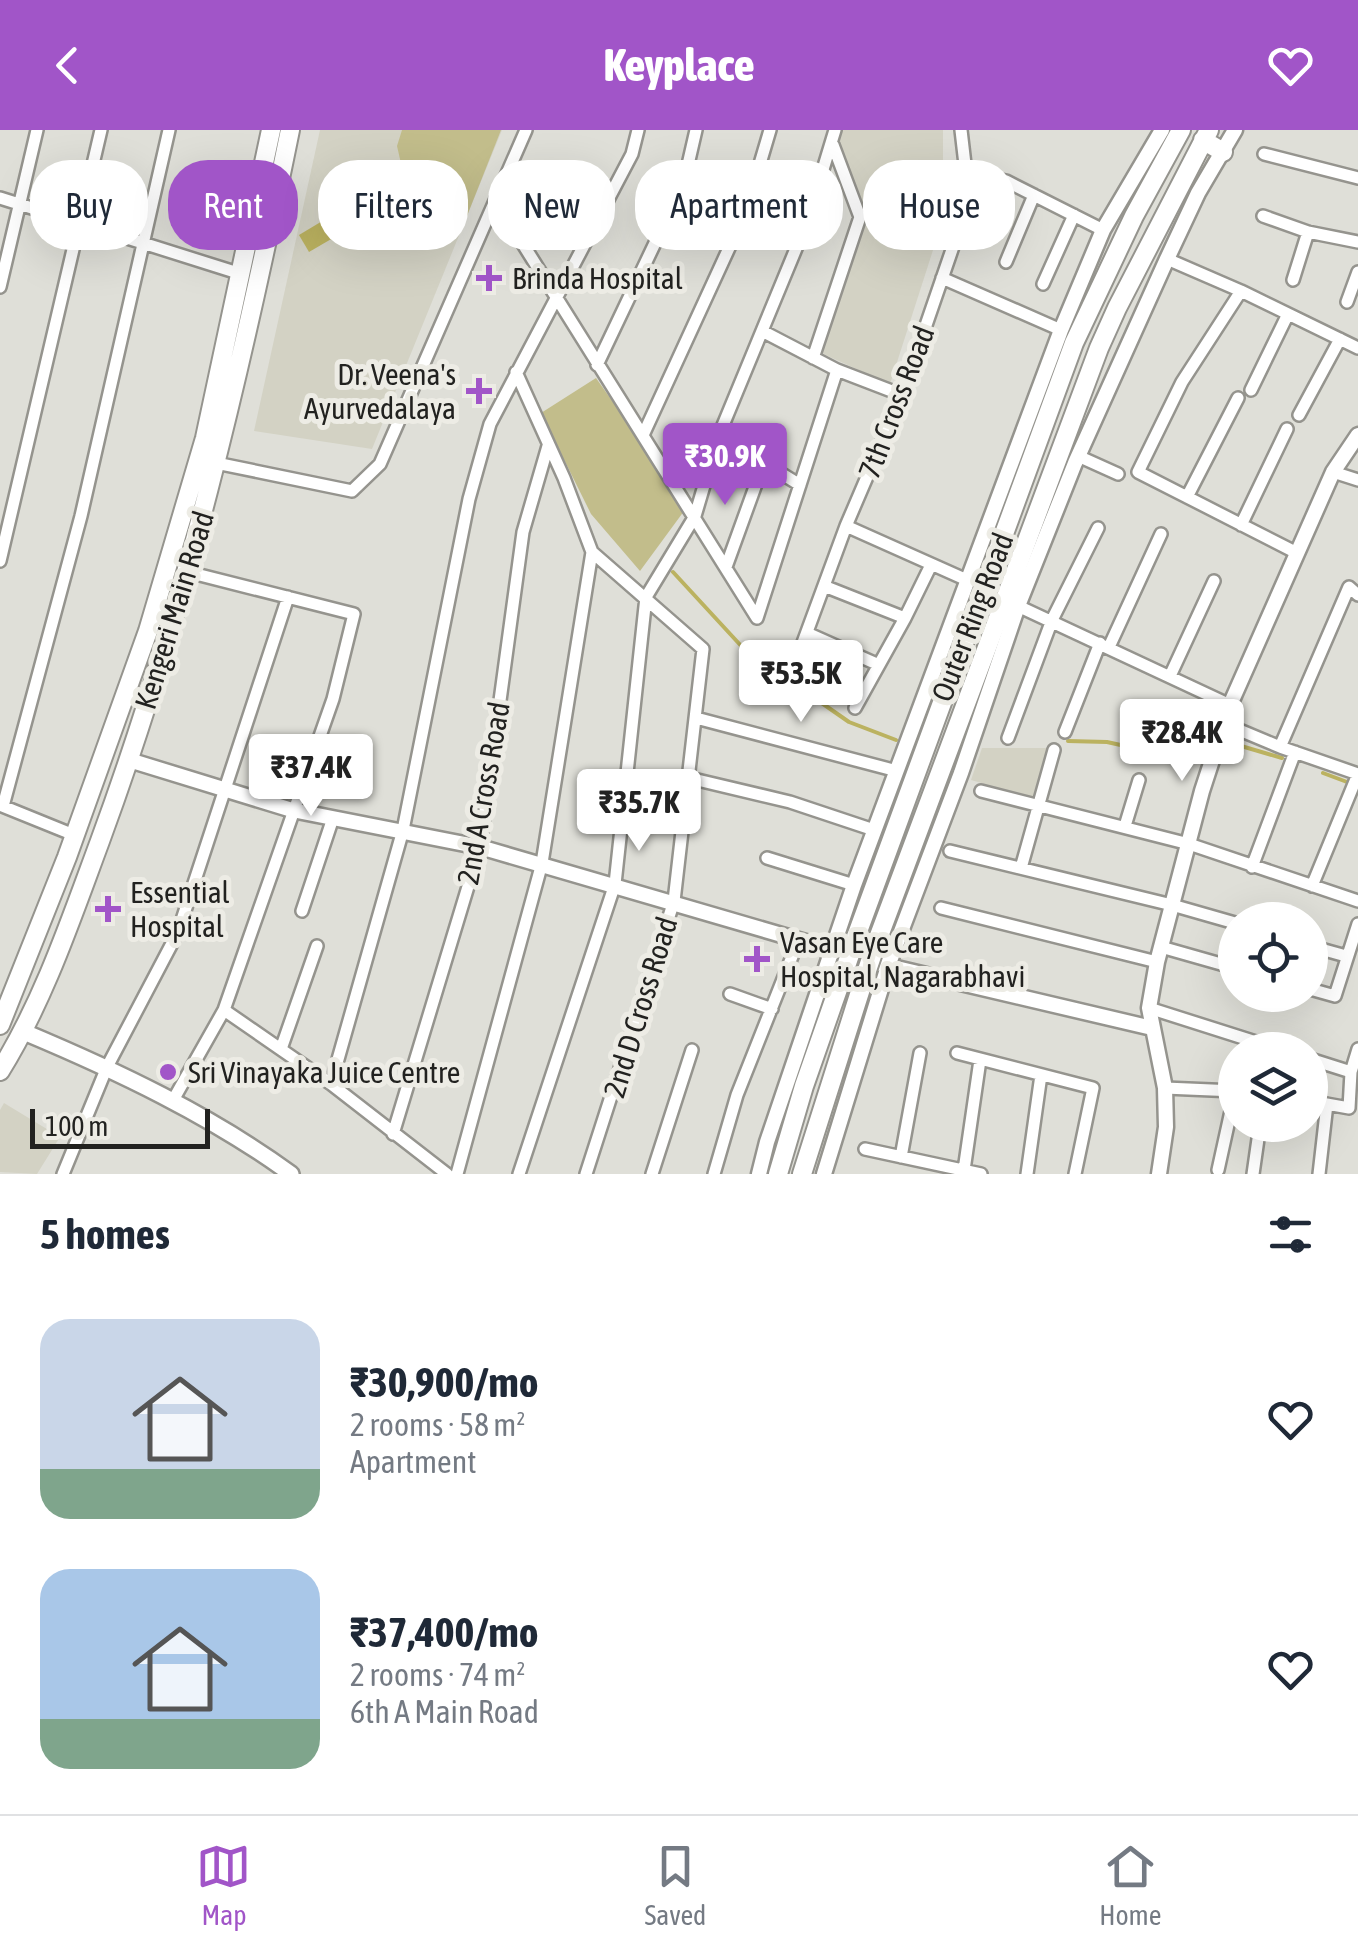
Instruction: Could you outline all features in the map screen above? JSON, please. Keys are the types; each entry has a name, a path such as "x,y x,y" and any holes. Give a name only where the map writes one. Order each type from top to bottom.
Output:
{"main road":[{"name":"Kengeri Main Road","path":"0,1026 148,631 205,438 271,130"},
{"name":"Kengeri Main Road","path":"0,1071 24,1032 82,890 188,572 290,130"},
{"name":"Outer Ring Road","path":"778,1174 856,936 1074,343 1134,216 1181,130"},
{"name":"Outer Ring Road","path":"802,1174 876,944 1099,348 1206,135"},
{"path":"1206,135 1223,152"},
{"path":"24,1032 107,1066 255,1148 291,1174"}],"street":[{"path":"0,288 37,130"},
{"path":"94,160 101,130"},
{"path":"148,228 169,130"},
{"path":"513,160 526,130"},
{"path":"331,1084 402,830 469,499 490,424 632,154 638,130"},
{"path":"597,365 684,182 696,130"},
{"path":"644,434 746,211 770,130"},
{"path":"519,1174 614,884 646,596 695,516 719,435 807,222 835,130"},
{"name":"7th Cross Road","path":"961,130 964,160"},
{"path":"759,1174 854,885 1061,330 1103,230 1162,130"},
{"path":"824,1174 888,966 961,773 1018,606 1078,456 1167,259 1198,193 1235,130"},
{"path":"814,358 860,217 833,146"},
{"path":"1264,154 1358,178"},
{"path":"1015,185 1103,230"},
{"path":"1006,262 1034,195"},
{"path":"0,198 30,207"},
{"path":"1043,284 1074,215"},
{"path":"1263,216 1308,232 1358,242"},
{"path":"216,463 352,491 380,464 488,219"},
{"path":"1293,280 1308,232"},
{"path":"148,243 238,273"},
{"path":"0,561 74,250"},
{"path":"74,835 2,805 80,516 143,250"},
{"path":"527,250 756,618 837,370"},
{"name":"7th Cross Road","path":"794,667 846,526 902,395 952,250"},
{"path":"1167,259 1358,348"},
{"path":"1347,302 1358,272"},
{"path":"942,278 1061,330"},
{"path":"1241,291 1182,382 1138,472 1297,554"},
{"path":"1252,390 1288,314"},
{"path":"764,332 837,370 902,395"},
{"path":"1299,415 1340,339"},
{"path":"457,1174 542,862 592,552 516,372"},
{"path":"1187,497 1238,398"},
{"path":"1241,525 1287,430"},
{"path":"1159,1174 1166,1127 1164,1088 1149,1008 1172,904 1230,705 1333,472 1358,434"},
{"path":"719,435 800,485"},
{"name":"2nd A Cross Road","path":"393,1134 480,847 523,532 548,446"},
{"path":"1078,456 1118,474"},
{"path":"726,567 764,462"},
{"path":"1333,472 1358,480"},
{"path":"846,526 967,580"},
{"path":"1008,738 1052,620 1098,528"},
{"path":"1064,732 1161,534"},
{"path":"592,552 646,596"},
{"path":"855,708 931,565"},
{"path":"172,1102 224,1010 333,699 354,614 188,572"},
{"path":"1170,676 1214,581"},
{"path":"824,586 905,618"},
{"path":"1280,748 1349,587 1358,594"},
{"name":"2nd D Cross Road","path":"586,1174 626,1060 674,901 696,718 703,649 646,596"},
{"path":"66,1173 107,1066 178,932 288,598"},
{"path":"1018,606 1230,705"},
{"path":"807,634 878,665"},
{"path":"696,718 897,771"},
{"path":"1225,724 1280,748 1357,771 1312,886"},
{"path":"1022,868 1054,750"},
{"path":"1252,867 1295,752"},
{"path":"128,760 292,810 542,862 888,966 1152,1028"},
{"path":"689,778 790,802 874,830"},
{"path":"1124,826 1139,780"},
{"path":"981,791 1189,844 1358,900"},
{"path":"302,911 333,818"},
{"path":"950,851 1218,918"},
{"path":"767,858 854,885"},
{"path":"941,908 1157,962"},
{"path":"1328,994 1334,996 1357,933"},
{"path":"714,1174 737,1095 800,938"},
{"path":"281,1049 317,946"},
{"path":"1161,947 1218,963"},
{"path":"1328,951 1346,956"},
{"path":"730,994 772,1009"},
{"path":"1149,1008 1224,1032"},
{"path":"224,1010 331,1084 447,1174"},
{"path":"652,1174 692,1050"},
{"path":"1328,1104 1349,1108 1358,1050"},
{"path":"957,1053 1092,1088 1074,1174"},
{"path":"901,1157 920,1054"},
{"path":"964,1170 980,1060"},
{"path":"1328,1065 1352,1072"},
{"path":"1026,1174 1041,1075"},
{"path":"1164,1088 1218,1091"},
{"path":"1218,1170 1224,1142"},
{"path":"1252,1174 1257,1142"},
{"path":"1320,1174 1323,1142"},
{"path":"864,1150 981,1174"}],"shaded area":[{"path":"320,130 502,130 468,213 468,160 318,160 318,250 453,250 372,449 254,431 294,250 298,250 298,230"},
{"path":"402,130 501,130 468,213 468,160 400,160 397,146"},
{"path":"840,130 943,130 943,160 863,160 863,212 837,144"},
{"path":"863,223 863,250 933,250 890,384 821,353"},
{"path":"318,224 318,247 309,252 299,235"},
{"path":"596,378 687,507 640,571 591,514 541,413"},
{"path":"982,748 1050,748 1037,799 971,780"},
{"path":"4,1103 60,1137 37,1174 0,1172 0,1110"}],"waterway":[{"path":"673,572 744,649 849,722 896,740"},
{"path":"1068,741 1107,742 1152,752 1193,748"},
{"path":"1231,743 1282,758"},
{"path":"1323,773 1347,782"}],"place":[{"name":"Brinda Hospital","path":"489,278"},
{"name":"Dr. Veena's Ayurvedalaya","path":"479,391"},
{"name":"Essential Hospital","path":"108,909"},
{"name":"Vasan Eye Care Hospital, Nagarabhavi","path":"757,959"},
{"name":"Sri Vinayaka Juice Centre","path":"168,1072"}]}
